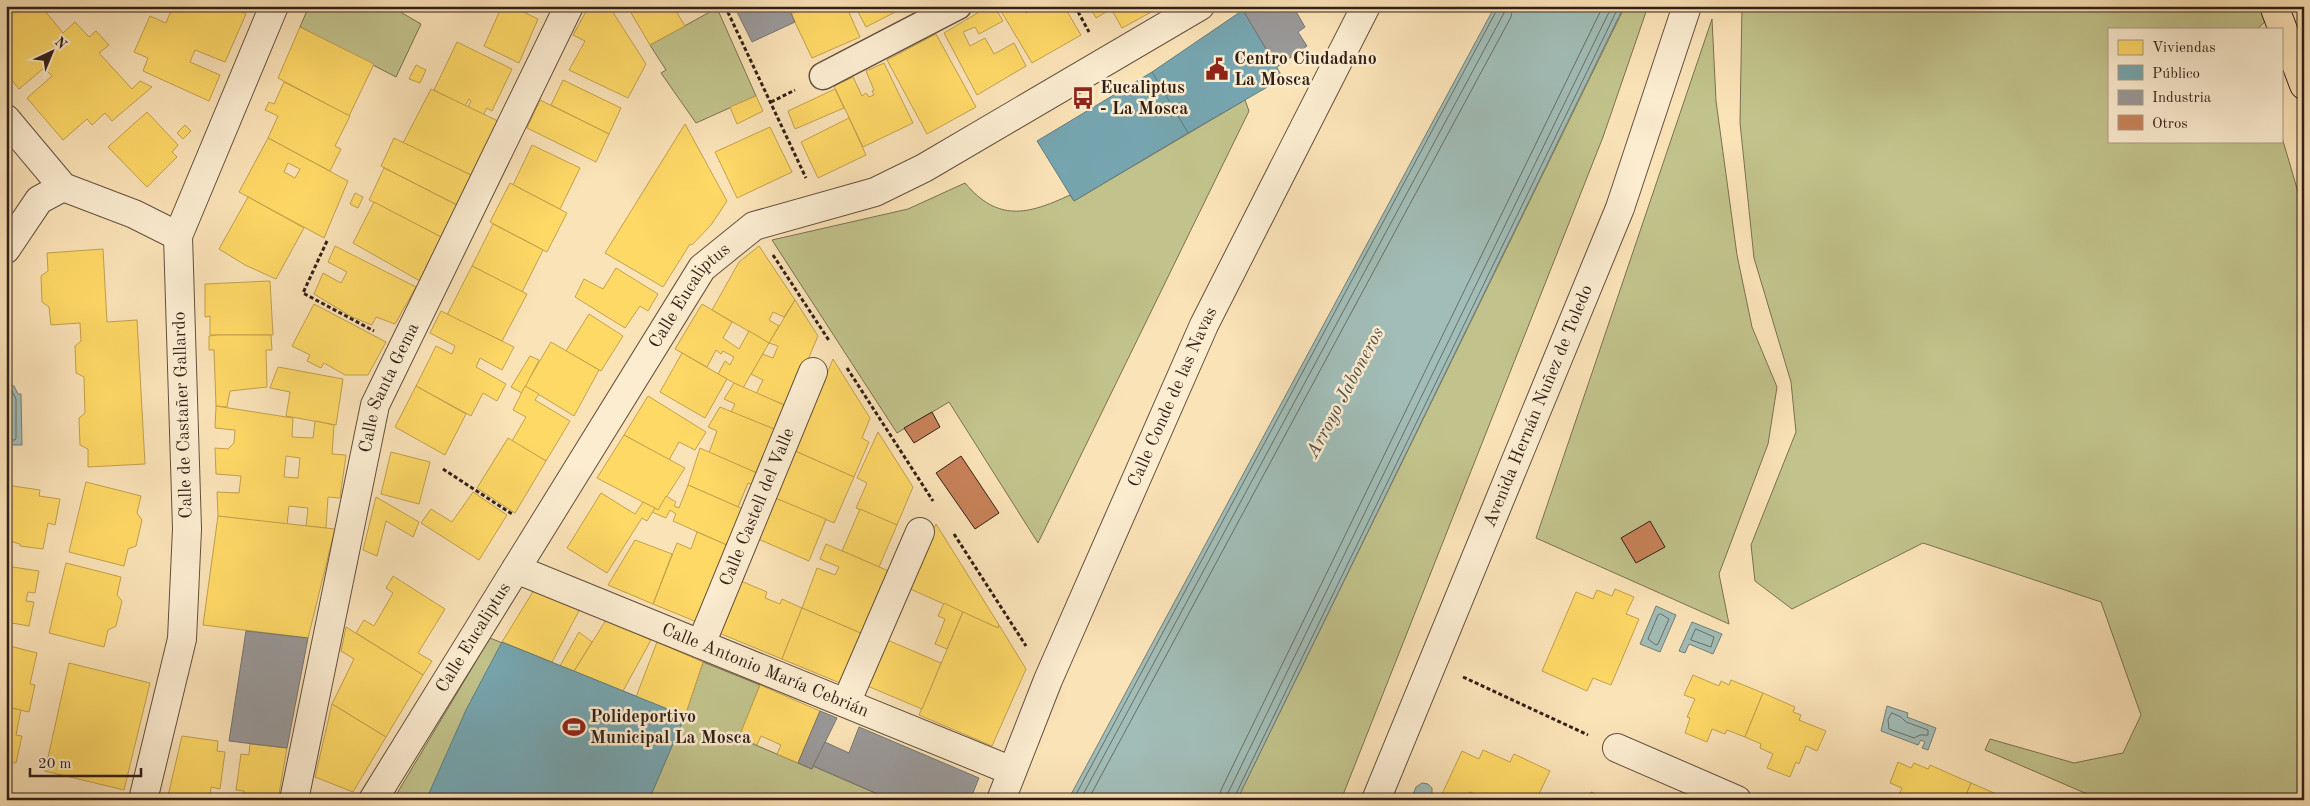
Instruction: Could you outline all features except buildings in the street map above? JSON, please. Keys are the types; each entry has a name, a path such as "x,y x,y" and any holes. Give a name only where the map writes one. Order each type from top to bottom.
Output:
{"highway":[{"path":"2274,6 2304,85"}],"street":[{"path":"6,119 63,187 134,214 178,236 274,6"},
{"name":"Calle Santa Gema","path":"294,800 375,405 569,6"},
{"path":"823,76 958,6"},
{"name":"Calle Eucaliptus","path":"374,800 702,268 754,226 875,192 924,168 1200,6"},
{"name":"Calle Conde de las Navas","path":"1001,800 1048,680 1204,325 1366,6"},
{"name":"Avenida Hernán Nuñez de Toledo","path":"1376,800 1620,208 1687,6"},
{"path":"6,249 40,200 63,187"},
{"name":"Calle de Castañer Gallardo","path":"143,800 182,639 187,529 178,236"},
{"name":"Calle Castell del Valle","path":"701,644 813,372"},
{"path":"846,704 920,532"},
{"name":"Calle Antonio María Cebrián","path":"516,569 1012,771"},
{"path":"1617,748 1736,800"}],"path":[{"path":"725,6 807,180"},
{"path":"327,241 303,293 351,320 404,345"},
{"path":"771,252 835,350"},
{"path":"846,366 936,507"},
{"path":"443,469 539,532"},
{"path":"952,532 1048,680"},
{"path":"1474,682 1588,735"}],"green space":[{"path":"309,6 390,6 421,24 396,77 300,27"},
{"path":"1625,6 1648,6 1603,137 1341,800 1237,800"},
{"path":"1742,6 2283,6 2258,28 2108,28 2108,142 2282,142 2282,137 2304,220 2304,800 2101,800 1985,750 1990,739 2074,763 2123,753 2141,715 2101,602 1923,543 1792,609 1755,581 1751,545 1796,432 1791,382 1754,258 1740,123"},
{"path":"717,8 756,96 696,123 661,73 666,70 650,45"},
{"path":"1712,19 1716,101 1737,255 1752,327 1777,387 1768,444 1719,574 1729,624 1536,538"},
{"path":"1245,100 1249,111 1038,543 949,402 897,433 772,240 908,209 965,183 977,196 1001,209 1027,210 1070,195 1074,201"},
{"name":"Polideportivo Municipal La Mosca","path":"490,638 685,716 703,662 760,685 739,738 812,769 813,766 891,800 393,800"}],"water":[{"name":"Arroyo Jaboneros","path":"1495,6 1624,6 1237,800 1068,800"},
{"path":"6,384 14,386 18,394 21,394 22,445 6,445"},
{"path":"1656,606 1676,615 1660,652 1640,644"},
{"path":"1692,622 1722,634 1713,654 1689,644 1685,653 1679,651"},
{"path":"1887,706 1908,713 1907,717 1936,728 1928,750 1922,748 1925,742 1921,740 1918,745 1881,731"},
{"path":"1422,783 1428,784 1432,788 1432,800 1411,800 1416,787"}],"place":[{"name":"Centro Ciudadano La Mosca","path":"1217,69"},
{"name":"Eucaliptus - La Mosca","path":"1083,98"},
{"name":"Polideportivo Municipal La Mosca","path":"574,727"}]}
